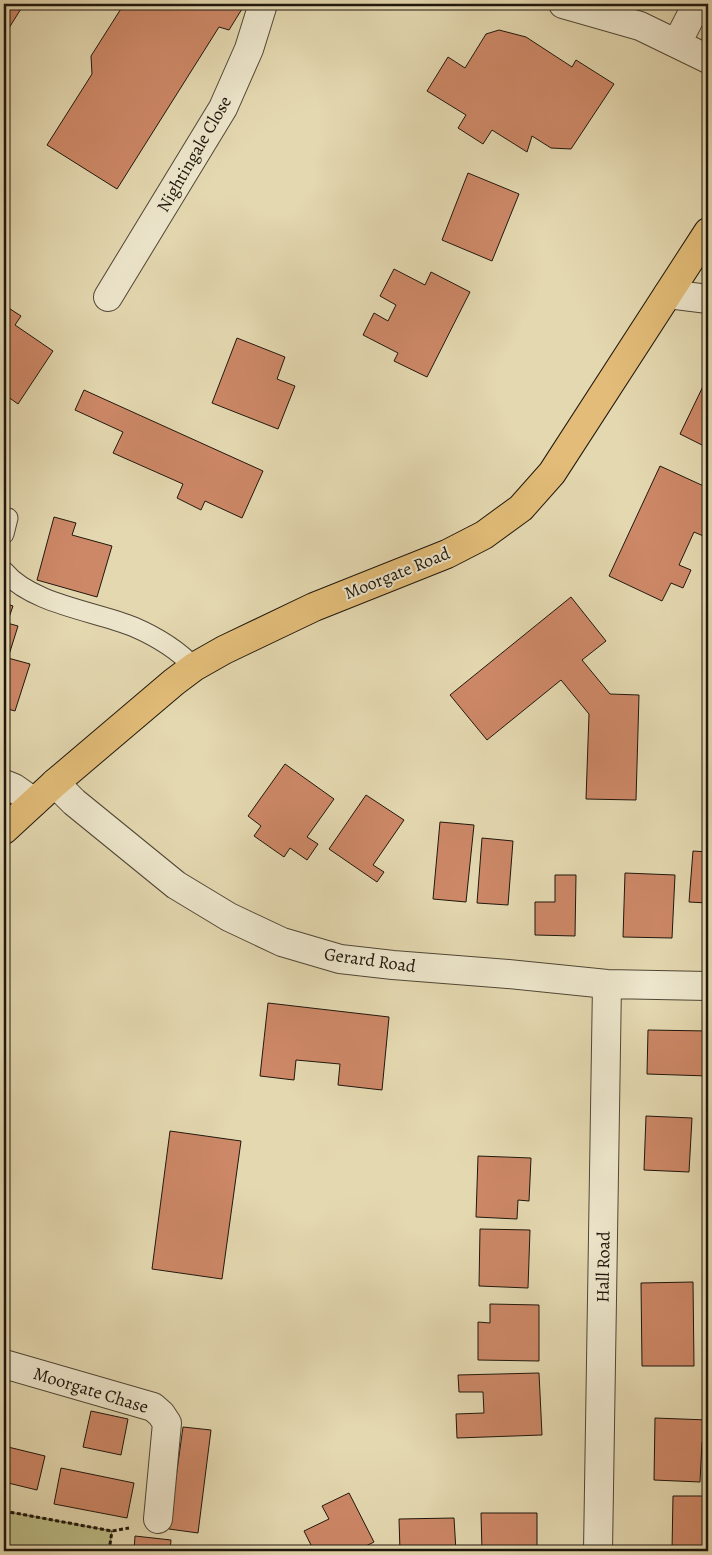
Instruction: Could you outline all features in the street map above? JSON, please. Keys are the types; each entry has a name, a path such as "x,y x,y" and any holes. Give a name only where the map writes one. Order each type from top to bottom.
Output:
{"main road":[{"name":"Moorgate Road","path":"4,830 55,783 194,667 224,650 314,607 448,554 484,534 521,508 552,473 708,232"}],"street":[{"name":"Nightingale Close","path":"108,296 223,108 249,49 263,4"},
{"path":"564,4 640,26 708,59"},
{"path":"677,43 697,4"},
{"path":"668,294 708,299"},
{"name":"Gerard Road","path":"55,783 74,802 176,885 229,917 282,942 340,959 607,984 708,986"},
{"path":"4,784 14,788 34,802"},
{"name":"Hall Road","path":"598,1551 607,984"},
{"name":"Moorgate Chase","path":"4,1364 153,1407 162,1414 167,1424 158,1519"}],"lane":[{"path":"4,571 8,576 35,595 133,627 163,641 180,653 194,667"}],"path":[{"path":"4,1511 112,1531 158,1519"},
{"path":"109,1551 112,1531"}],"green space":[{"path":"4,1511 112,1531 109,1551 4,1551"}],"building":[{"path":"4,4 24,4 4,36"},
{"path":"124,4 245,4 229,30 219,27 117,189 47,145 92,74 91,56"},
{"path":"499,30 526,37 572,67 576,60 614,84 571,149 551,148 532,136 527,152 492,130 483,144 458,128 466,115 427,91 448,57 465,68 486,34"},
{"path":"468,173 519,194 492,261 442,240"},
{"path":"394,269 425,285 431,272 470,292 427,377 394,361 398,353 363,335 374,313 388,321 396,305 380,296"},
{"path":"4,305 21,316 15,325 53,351 18,404 4,394"},
{"path":"237,338 285,357 277,379 295,386 278,429 212,403"},
{"path":"708,376 708,448 680,434"},
{"path":"84,390 263,471 242,518 205,501 201,510 177,498 183,484 113,453 123,432 75,410"},
{"path":"660,466 708,488 708,513 706,519 708,520 708,538 694,532 679,565 691,570 683,588 671,583 662,601 609,576"},
{"path":"54,517 76,523 72,535 112,546 97,597 37,580"},
{"path":"571,597 606,641 582,660 610,694 639,695 636,800 586,799 589,714 561,680 487,740 450,695"},
{"path":"4,603 13,606 7,623 18,626 8,658 30,664 15,711 4,708"},
{"path":"285,764 334,799 307,837 318,844 307,860 290,848 284,857 254,836 261,826 248,816"},
{"path":"366,795 404,820 373,865 384,872 377,882 329,849"},
{"path":"440,822 474,825 466,902 433,899"},
{"path":"482,838 513,841 508,905 477,903"},
{"path":"693,851 708,852 708,913 706,913 707,903 689,902"},
{"path":"625,873 675,875 672,938 623,937"},
{"path":"555,875 576,875 575,936 535,935 535,902 555,902"},
{"path":"268,1003 389,1017 382,1090 338,1085 340,1064 296,1060 294,1080 260,1076"},
{"path":"648,1030 708,1031 708,1076 647,1074"},
{"path":"646,1116 692,1118 689,1172 644,1170"},
{"path":"170,1131 241,1141 222,1279 152,1269"},
{"path":"478,1156 531,1158 529,1201 518,1200 517,1219 476,1217"},
{"path":"480,1229 530,1230 528,1288 479,1286"},
{"path":"693,1282 694,1366 642,1366 641,1283"},
{"path":"490,1304 539,1305 539,1361 478,1360 478,1322 490,1323"},
{"path":"539,1373 542,1435 457,1438 456,1414 484,1413 483,1392 459,1392 458,1375"},
{"path":"91,1411 128,1419 121,1455 83,1447"},
{"path":"655,1418 708,1420 708,1442 702,1442 700,1482 654,1480"},
{"path":"183,1427 211,1430 198,1533 169,1529"},
{"path":"4,1446 45,1456 37,1490 4,1482"},
{"path":"61,1468 134,1483 127,1518 54,1504"},
{"path":"349,1493 374,1542 356,1551 314,1551 304,1531 329,1519 322,1506"},
{"path":"673,1496 708,1496 708,1551 672,1551"},
{"path":"481,1513 537,1513 537,1551 482,1551"},
{"path":"454,1518 456,1551 400,1551 399,1519"},
{"path":"135,1536 171,1540 170,1551 134,1551"}]}
